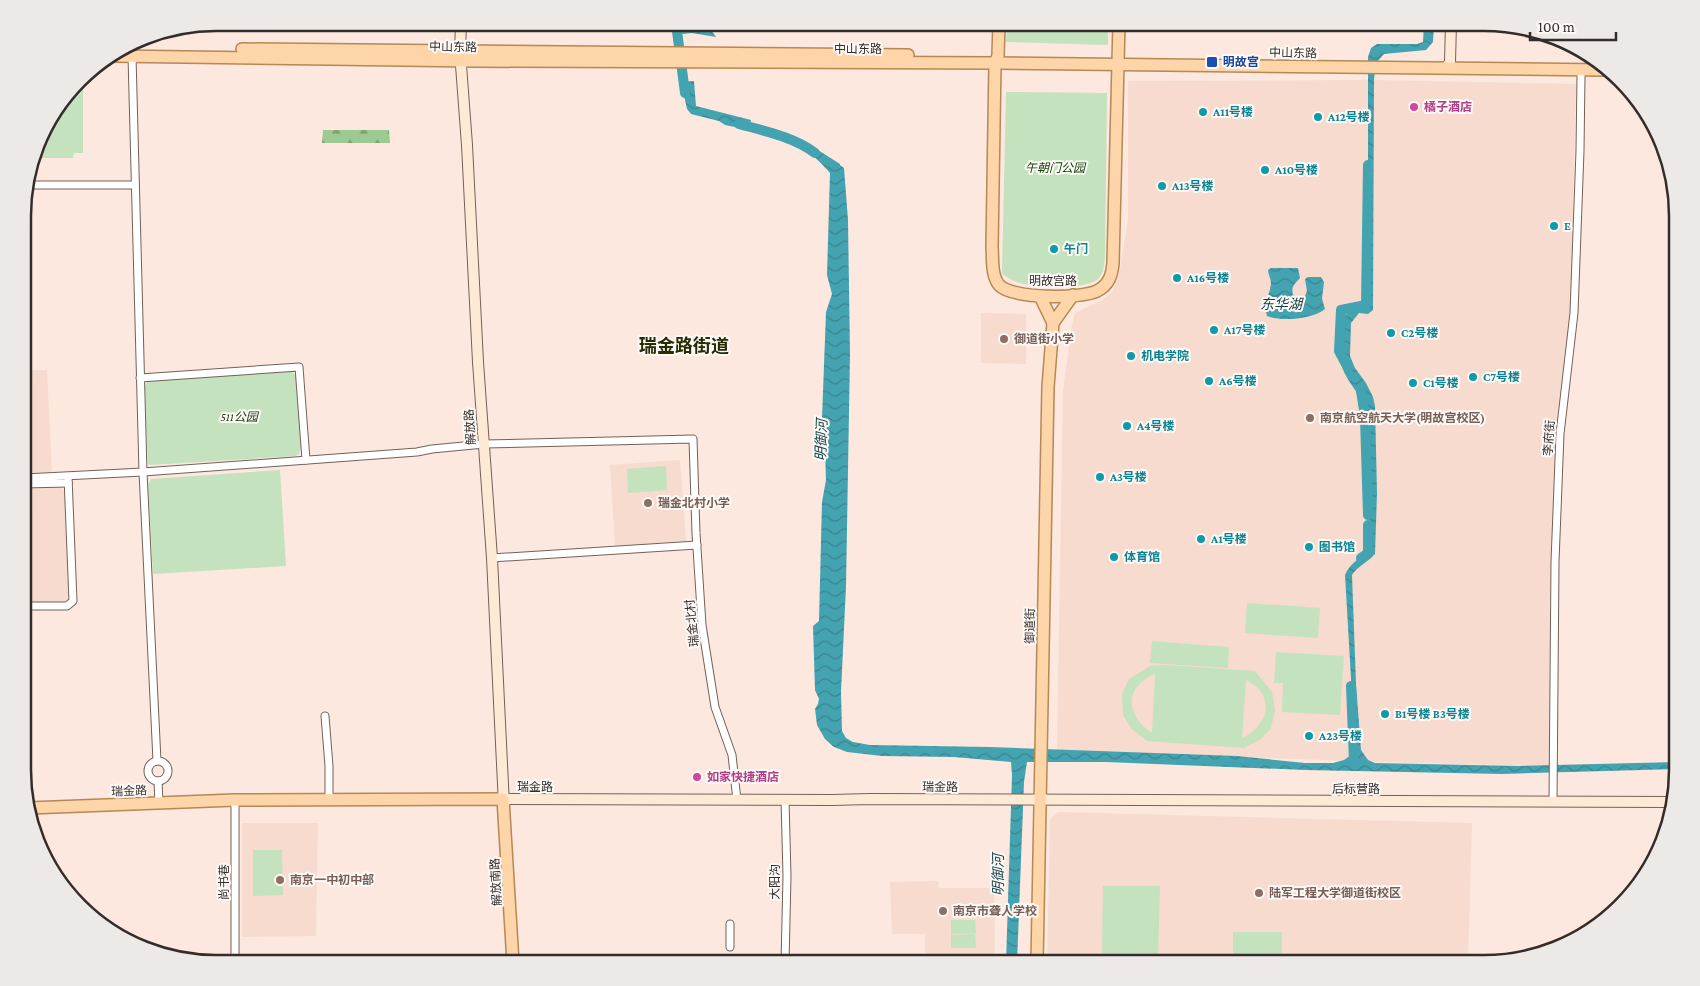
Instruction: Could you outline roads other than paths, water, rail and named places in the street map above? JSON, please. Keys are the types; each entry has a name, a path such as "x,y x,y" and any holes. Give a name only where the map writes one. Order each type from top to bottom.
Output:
{"main road":[{"name":"解放路","path":"461,31 460,57 492,558 503,799"},
{"name":"明故宫路","path":"999,31 992,247 994,276 1000,286 1007,290 1040,296 1095,293 1108,281 1113,271 1119,31"},
{"path":"1444,31 1446,64"},
{"path":"1446,64 1450,31"},
{"name":"中山东路","path":"131,52 460,57 1590,64"},
{"name":"中山东路","path":"1446,64 1597,70"},
{"path":"1040,296 1053,323 1073,295"},
{"name":"御道街","path":"1037,955 1048,387 1053,323"},
{"name":"解放南路","path":"503,799 512,948"},
{"name":"后标营路","path":"1040,799 1666,802"},
{"name":"瑞金路","path":"35,808 235,800 1040,799"},
{"path":"512,948 513,955"}],"street":[{"path":"129,53 143,472 157,760"},
{"name":"李府街","path":"1553,802 1555,591 1560,434 1574,313 1581,76"},
{"path":"34,186 134,185"},
{"path":"140,378 299,367 306,460"},
{"name":"瑞金北村","path":"484,444 693,439 702,625 715,707 732,755 737,800"},
{"path":"31,483 143,472 417,452 432,448 484,444"},
{"path":"31,478 68,480"},
{"path":"31,606 67,606 73,601 68,480"},
{"path":"492,558 697,545"},
{"path":"325,716 329,766 329,800"},
{"path":"157,760 166,764 168,770 164,778 158,780 149,776 148,769 151,763 157,760"},
{"path":"158,780 159,803"},
{"name":"尚书巷","path":"235,800 235,955"},
{"name":"大阳沟","path":"785,800 787,876 785,955"},
{"path":"730,924 730,947"}],"water":[{"path":"679,31 712,31 716,37 692,33 683,34"},
{"path":"1424,31 1434,31 1433,42 1426,50 1384,54 1376,63 1374,80 1373,310 1368,314 1359,313 1351,323 1350,356 1355,368 1373,397 1375,406 1377,493 1375,554 1352,575 1356,684 1361,750 1368,760 1375,763 1519,766 1669,762 1669,769 1502,774 1306,770 1106,762 1027,762 1024,782 1017,955 1006,955 1011,762 954,757 882,756 847,752 834,747 825,739 817,725 815,709 819,699 815,690 813,626 819,621 822,502 826,480 822,418 826,312 832,294 827,275 830,173 814,156 802,148 807,143 844,168 848,220 850,354 846,586 841,692 842,731 846,738 853,742 870,745 990,747 1237,756 1305,763 1333,763 1344,760 1351,755 1355,747 1345,575 1369,547 1370,464 1367,416 1360,398 1344,372 1340,347 1343,318 1351,311 1365,304 1366,300 1368,240 1368,57 1371,48 1377,44 1417,44 1423,42"},
{"path":"694,81 696,106 751,120 749,130 725,125 719,121 691,114 687,109 681,82"},
{"name":"东华湖","path":"1271,268 1298,268 1300,278 1294,284 1294,297 1301,298 1305,296 1307,291 1305,279 1308,277 1321,277 1324,282 1322,299 1325,309 1306,317 1280,319 1267,316 1266,302 1271,283 1268,270"}],"waterway":[{"name":"明御河","path":"677,31 685,93"},
{"name":"明御河","path":"739,124 788,139 807,147 815,153"},
{"path":"1348,368 1339,351 1341,310 1366,305 1368,165"},
{"path":"1361,391 1364,410"},
{"path":"1365,418 1368,515"},
{"path":"1361,558 1368,553 1368,525"},
{"path":"1351,686 1354,762"}],"place":[{"name":"明故宫","path":"1212,62"},
{"name":"橘子酒店","path":"1414,107"},
{"name":"A11号楼","path":"1203,112"},
{"name":"A12号楼","path":"1318,117"},
{"name":"A10号楼","path":"1265,170"},
{"name":"A13号楼","path":"1162,186"},
{"name":"E","path":"1554,226"},
{"name":"午门","path":"1054,249"},
{"name":"A16号楼","path":"1177,278"},
{"name":"A17号楼","path":"1214,330"},
{"name":"C2号楼","path":"1391,333"},
{"name":"御道街小学","path":"1004,339"},
{"name":"机电学院","path":"1131,356"},
{"name":"C7号楼","path":"1473,377"},
{"name":"A6号楼","path":"1209,381"},
{"name":"C1号楼","path":"1413,383"},
{"name":"南京航空航天大学(明故宫校区)","path":"1310,418"},
{"name":"A4号楼","path":"1127,426"},
{"name":"A3号楼","path":"1100,477"},
{"name":"瑞金北村小学","path":"648,503"},
{"name":"A1号楼","path":"1201,539"},
{"name":"图书馆","path":"1309,547"},
{"name":"体育馆","path":"1114,557"},
{"name":"B1号楼 B3号楼","path":"1385,714"},
{"name":"A23号楼","path":"1309,736"},
{"name":"如家快捷酒店","path":"697,777"},
{"name":"南京一中初中部","path":"280,880"},
{"name":"陆军工程大学御道街校区","path":"1259,893"},
{"name":"南京市聋人学校","path":"943,911"}],"district":[{"name":"瑞金路街道","path":"684,346"}],"park label":[{"name":"午朝门公园","path":"1055,168"},
{"name":"511公园","path":"239,417"}]}
